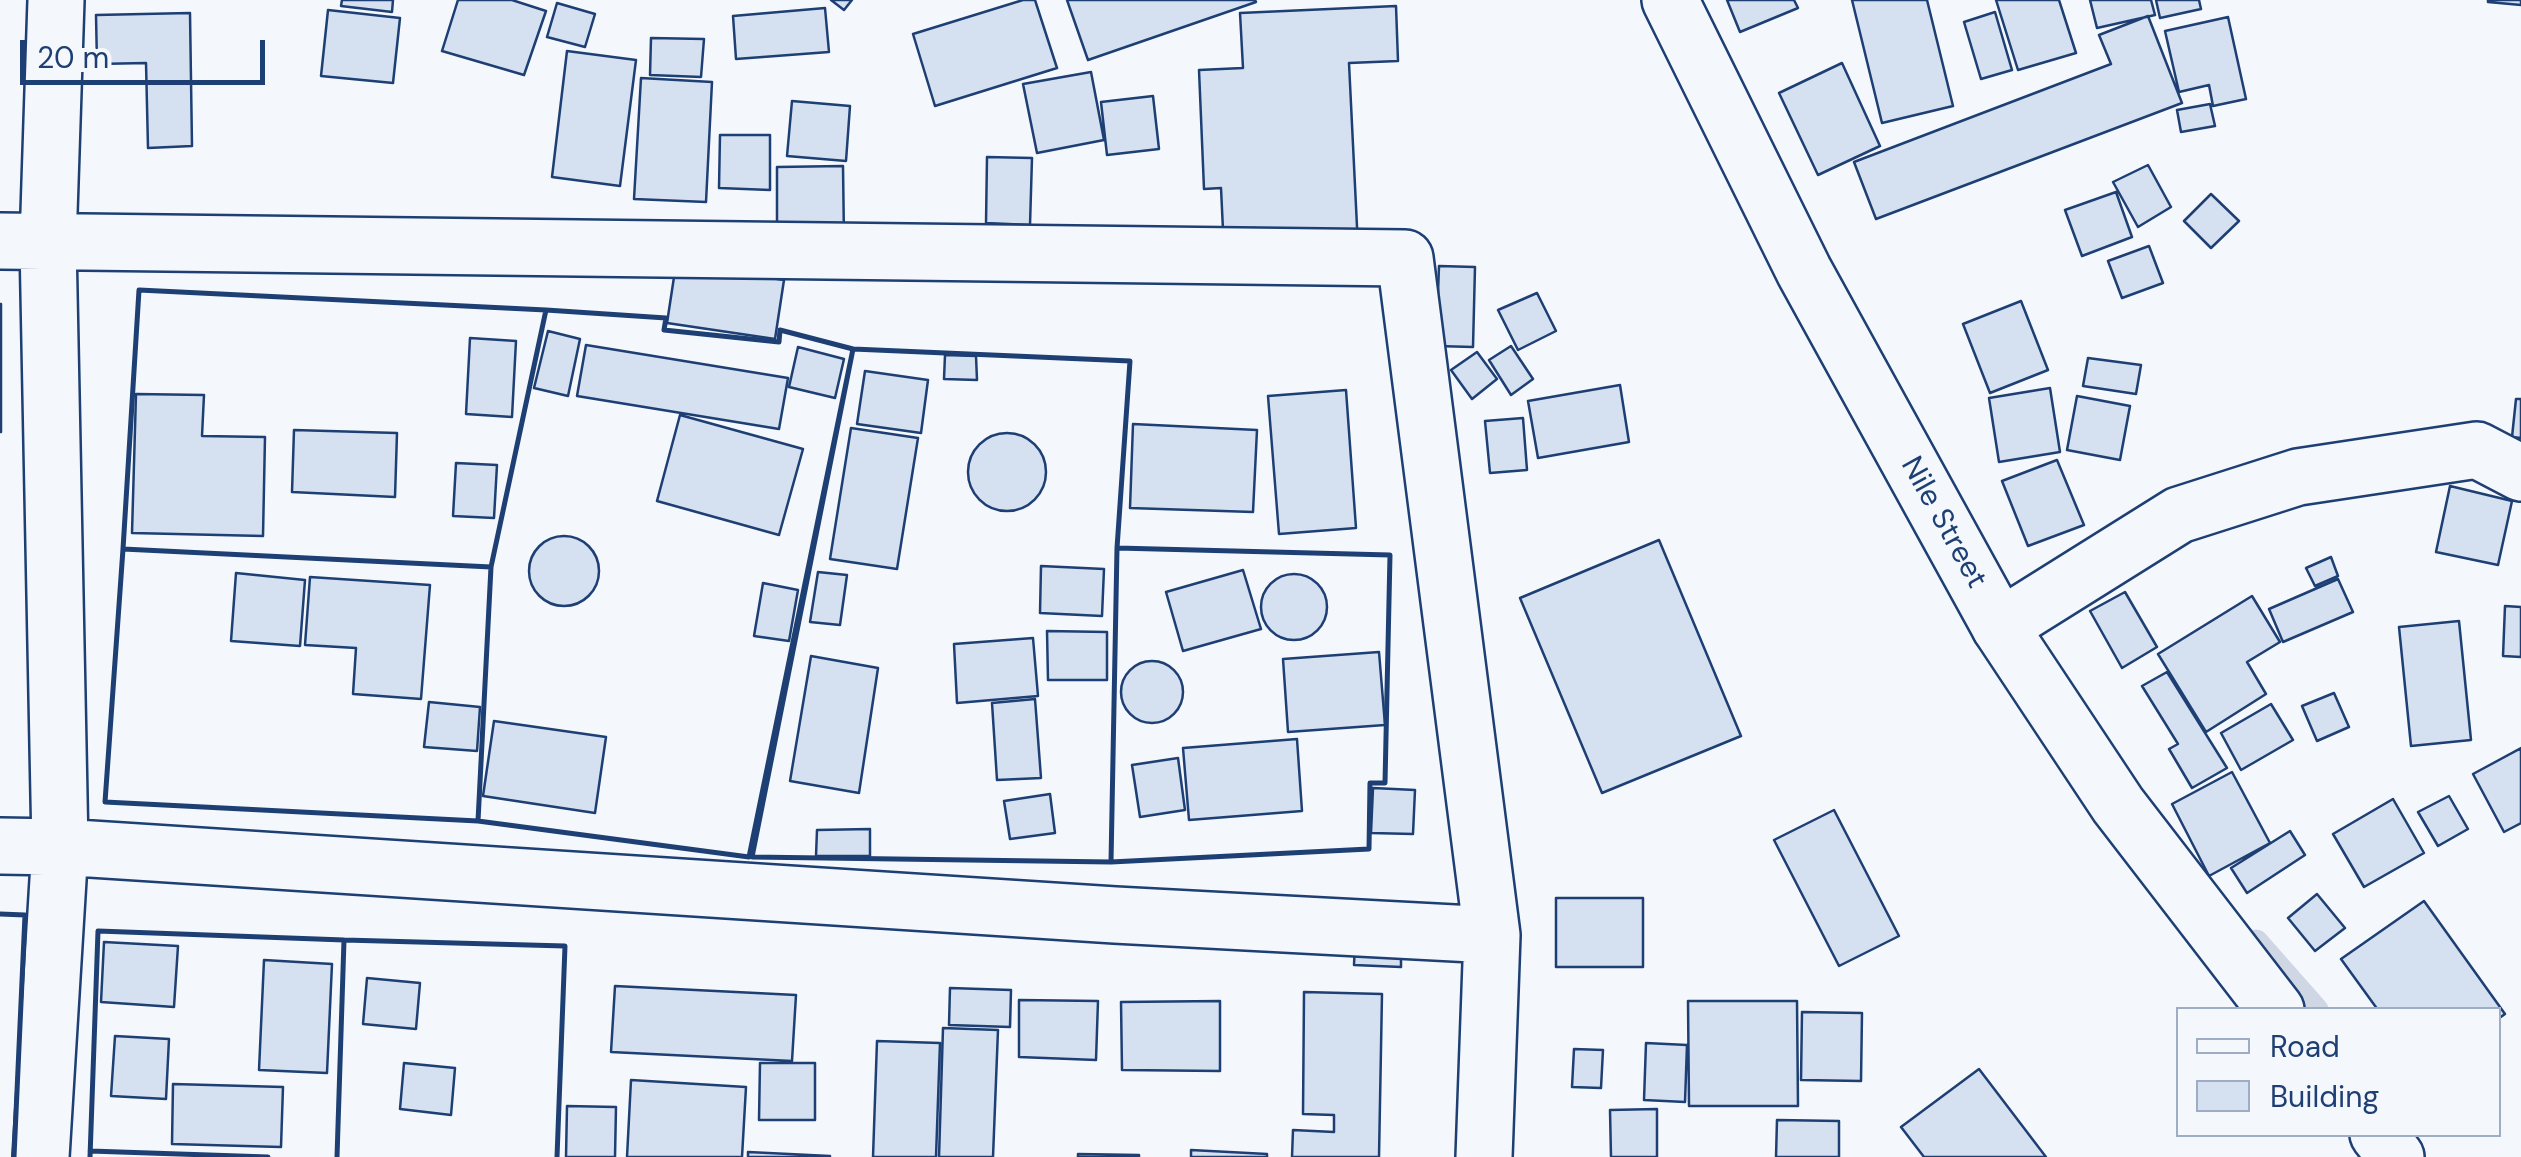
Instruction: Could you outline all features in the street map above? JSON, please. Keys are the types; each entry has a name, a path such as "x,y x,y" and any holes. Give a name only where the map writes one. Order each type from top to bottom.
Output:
{"street":[{"path":"41,1157 60,847 24,242 56,0"},
{"name":"Nile Street","path":"1670,0 1804,271 2000,626 2118,804 2274,1007"},
{"path":"24,242 1405,258 1492,935 1484,1157"},
{"path":"2000,626 2180,515 2298,477 2478,450 2521,473"},
{"path":"0,846 1492,935"},
{"path":"2380,1137 2396,1157"}],"building":[{"path":"342,0 393,0 392,12 341,6"},
{"path":"458,0 512,0 546,11 524,75 442,51"},
{"path":"831,0 852,0 844,10"},
{"path":"1023,0 1035,0 1057,68 935,106 913,34"},
{"path":"1067,0 1255,0 1256,2 1088,60"},
{"path":"1727,0 1794,0 1798,8 1740,32"},
{"path":"1852,0 1927,0 1953,106 1882,123"},
{"path":"1996,0 2059,0 2076,53 2018,70"},
{"path":"2090,0 2151,0 2155,15 2097,28"},
{"path":"2156,0 2199,0 2201,9 2160,18"},
{"path":"2521,0 2521,5 2488,2"},
{"path":"557,3 595,14 585,47 547,37"},
{"path":"1396,6 1398,61 1349,63 1358,247 1255,251 1255,228 1223,230 1221,188 1204,189 1199,70 1243,68 1240,13"},
{"path":"825,8 829,52 736,59 733,16"},
{"path":"328,10 400,18 393,83 321,76"},
{"path":"1995,12 2012,70 1981,79 1964,22"},
{"path":"190,13 192,146 148,148 146,63 97,64 96,15"},
{"path":"2148,16 2182,103 1876,219 1854,162 2111,64 2099,35"},
{"path":"2228,17 2246,99 2213,106 2209,85 2179,92 2165,31"},
{"path":"651,38 704,39 701,77 650,75"},
{"path":"567,51 636,60 620,186 552,177"},
{"path":"1842,63 1880,146 1818,175 1779,93"},
{"path":"1091,72 1104,140 1037,153 1023,84"},
{"path":"641,78 712,82 706,202 634,199"},
{"path":"1153,96 1159,149 1107,155 1101,102"},
{"path":"792,101 850,106 846,161 787,156"},
{"path":"2210,104 2215,126 2181,132 2177,110"},
{"path":"720,135 770,135 770,190 719,188"},
{"path":"987,157 1032,158 1030,225 986,223"},
{"path":"2148,165 2171,207 2138,227 2113,182"},
{"path":"843,166 844,239 777,240 777,167"},
{"path":"2116,192 2132,237 2082,256 2065,210"},
{"path":"2211,194 2239,221 2211,248 2184,221"},
{"path":"2149,246 2163,283 2122,298 2108,261"},
{"path":"676,264 784,280 775,339 667,323"},
{"path":"1439,266 1475,267 1473,347 1436,346"},
{"path":"1537,293 1556,331 1518,350 1498,310"},
{"path":"2021,301 2048,370 1990,393 1963,324"},
{"path":"1,304 1,432 0,432"},
{"path":"548,331 580,339 568,396 534,388"},
{"path":"470,338 516,341 512,417 466,414"},
{"path":"586,345 788,378 779,429 577,396"},
{"path":"1511,346 1533,379 1511,395 1489,360"},
{"path":"798,347 844,359 835,398 789,387"},
{"path":"1477,352 1497,379 1472,399 1451,370"},
{"path":"945,355 976,356 977,380 944,379"},
{"path":"2088,358 2141,365 2136,394 2083,386"},
{"path":"865,371 928,380 921,433 857,424"},
{"path":"1620,385 1629,442 1538,458 1528,401"},
{"path":"2050,388 2060,452 1999,462 1989,398"},
{"path":"1346,390 1356,528 1279,534 1268,396"},
{"path":"136,394 204,395 202,436 265,437 263,536 132,533"},
{"path":"2077,396 2130,406 2120,460 2067,450"},
{"path":"2516,399 2521,399 2521,438 2512,437"},
{"path":"680,415 803,449 779,535 657,501"},
{"path":"1523,418 1527,470 1490,473 1485,421"},
{"path":"1133,424 1257,430 1253,512 1130,508"},
{"path":"851,428 918,438 897,569 830,559"},
{"path":"294,430 397,433 395,497 292,492"},
{"path":"1007,433 1022,436 1034,445 1043,457 1043,487 1034,499 1022,508 1007,511 992,508 980,499 971,487 968,472 971,457 980,445 992,436"},
{"path":"2057,460 2084,525 2028,546 2002,481"},
{"path":"456,463 497,465 494,518 453,516"},
{"path":"2450,486 2512,501 2498,565 2436,552"},
{"path":"564,536 588,547 599,571 588,595 564,606 540,595 529,571 540,547"},
{"path":"1659,540 1741,736 1602,793 1520,598"},
{"path":"2331,557 2338,576 2315,586 2306,568"},
{"path":"1041,566 1104,569 1102,616 1040,613"},
{"path":"1243,570 1261,629 1183,651 1166,592"},
{"path":"818,572 847,575 840,625 810,622"},
{"path":"236,573 305,580 300,646 231,641"},
{"path":"1294,574 1318,583 1327,607 1318,631 1294,640 1270,631 1261,607 1270,583"},
{"path":"310,577 430,585 421,699 353,694 356,648 305,645"},
{"path":"2338,579 2353,612 2283,642 2269,609"},
{"path":"763,583 798,590 789,641 754,636"},
{"path":"2125,592 2157,647 2122,668 2090,611"},
{"path":"2252,596 2280,642 2247,662 2266,694 2206,732 2158,654"},
{"path":"2505,606 2521,607 2521,657 2503,656"},
{"path":"2459,621 2471,740 2411,746 2399,627"},
{"path":"1047,631 1107,632 1107,680 1048,680"},
{"path":"1033,638 1038,696 957,703 954,644"},
{"path":"1379,652 1385,725 1288,732 1283,659"},
{"path":"811,656 878,668 859,793 790,781"},
{"path":"1152,661 1174,670 1183,692 1174,714 1152,723 1130,714 1121,692 1130,670"},
{"path":"2167,672 2227,768 2192,788 2169,749 2178,744 2142,686"},
{"path":"2334,693 2349,727 2317,741 2302,706"},
{"path":"1035,699 1041,778 997,780 992,703"},
{"path":"429,702 480,707 477,751 424,747"},
{"path":"2271,704 2293,740 2241,770 2221,733"},
{"path":"494,721 606,737 595,813 483,796"},
{"path":"1297,739 1302,811 1189,820 1183,748"},
{"path":"2521,748 2521,823 2504,832 2473,774"},
{"path":"1178,758 1185,810 1140,817 1132,765"},
{"path":"2232,772 2270,843 2209,876 2172,804"},
{"path":"1373,788 1415,790 1413,834 1371,833"},
{"path":"1050,794 1055,833 1010,839 1004,801"},
{"path":"2449,796 2468,829 2438,846 2418,812"},
{"path":"2393,799 2424,853 2364,887 2333,834"},
{"path":"1834,810 1899,936 1839,966 1774,840"},
{"path":"870,829 870,856 816,856 817,830"},
{"path":"2290,831 2305,855 2247,893 2231,868"},
{"path":"2317,894 2345,928 2315,951 2288,918"},
{"path":"1556,898 1643,898 1643,967 1556,967"},
{"path":"2424,901 2500,1007 2376,1007 2341,959"},
{"path":"104,942 178,946 174,1007 101,1002"},
{"path":"1355,942 1401,944 1401,967 1354,965"},
{"path":"264,960 332,964 327,1073 259,1070"},
{"path":"367,978 420,983 416,1029 363,1024"},
{"path":"615,986 796,995 792,1061 611,1052"},
{"path":"950,988 1011,990 1010,1027 949,1025"},
{"path":"1304,992 1382,994 1379,1157 1292,1157 1293,1130 1334,1132 1334,1115 1303,1114"},
{"path":"1019,1000 1098,1001 1096,1060 1019,1057"},
{"path":"1220,1001 1220,1071 1122,1070 1121,1002"},
{"path":"1688,1001 1797,1001 1798,1106 1689,1106"},
{"path":"1802,1012 1862,1013 1861,1081 1801,1080"},
{"path":"943,1028 998,1030 993,1157 939,1157"},
{"path":"115,1036 169,1039 166,1099 111,1096"},
{"path":"877,1041 940,1043 936,1157 873,1157"},
{"path":"1646,1043 1687,1045 1685,1102 1644,1100"},
{"path":"1574,1049 1603,1050 1601,1088 1572,1087"},
{"path":"404,1063 455,1068 451,1115 400,1109"},
{"path":"760,1063 815,1063 815,1120 759,1120"},
{"path":"1979,1069 2046,1157 1924,1157 1901,1127"},
{"path":"631,1080 746,1087 742,1157 627,1157"},
{"path":"173,1084 283,1087 281,1147 172,1144"},
{"path":"567,1106 616,1107 615,1157 566,1157"},
{"path":"1657,1109 1657,1157 1611,1157 1610,1110"},
{"path":"1777,1120 1839,1121 1839,1157 1776,1157"},
{"path":"1191,1150 1267,1154 1267,1157 1191,1157"},
{"path":"748,1152 830,1156 830,1157 748,1157"},
{"path":"1139,1155 1139,1157 1078,1157"}],"waterway":[{"path":"2256,942 2313,1007"}],"wall":[{"path":"139,290 546,310 491,567 123,549 139,290"},
{"path":"546,310 666,318 664,330 779,342 780,330 853,349 749,857 478,821 491,567 546,310"},
{"path":"853,349 1130,361 1117,548 1111,862 752,857 853,349"},
{"path":"1117,548 1390,555 1385,783 1370,783 1369,849 1111,862 1117,548"},
{"path":"123,549 491,567 478,821 105,802 123,549"},
{"path":"0,914 25,915 14,1157"},
{"path":"90,1157 98,931 344,940 337,1157"},
{"path":"344,942 565,946 557,1157"},
{"path":"90,1151 268,1157"}]}
